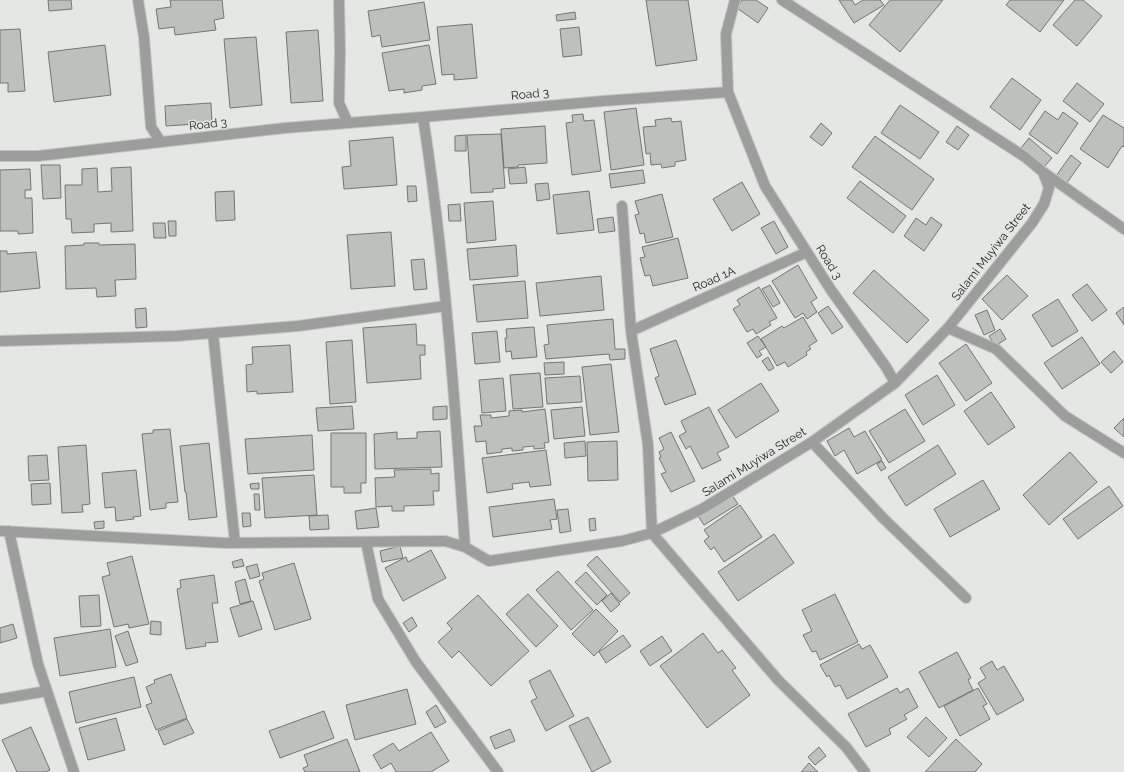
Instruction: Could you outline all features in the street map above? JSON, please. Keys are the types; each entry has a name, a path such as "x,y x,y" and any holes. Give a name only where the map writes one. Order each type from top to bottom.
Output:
{"street":[{"path":"138,0 144,37 151,127 161,142"},
{"path":"340,0 339,103 348,123"},
{"path":"728,92 726,34 735,0"},
{"path":"782,0 1025,157 1043,172 1124,229"},
{"name":"Road 3","path":"0,156 38,156 285,128 423,118 603,101 728,92 765,186 831,290 886,367 895,383"},
{"path":"423,118 434,188 454,382 465,547"},
{"name":"Salami Muyiwa Street","path":"4,531 235,543 445,540 465,547 489,561 622,541 652,533 702,509 812,442 895,383 948,328 1032,222 1044,204 1049,188 1043,172"},
{"path":"622,206 631,331 648,445 652,533 778,680 846,747 865,772"},
{"name":"Road 1A","path":"631,331 807,252"},
{"path":"0,341 176,336 298,326 446,306"},
{"path":"948,328 996,348 1065,416 1124,453"},
{"path":"214,333 235,543"},
{"path":"812,442 884,519 966,598"},
{"path":"4,531 38,664 74,772"},
{"path":"366,542 378,599 416,662 498,772"},
{"path":"0,698 47,691"}],"building":[{"path":"48,0 71,0 72,9 49,11"},
{"path":"170,0 222,0 224,18 214,20 216,30 175,35 174,27 159,29 156,9 171,7"},
{"path":"646,0 688,0 697,60 656,66"},
{"path":"742,0 756,0 768,8 758,23 737,8"},
{"path":"839,0 852,0 855,5 863,0 880,0 884,5 854,23"},
{"path":"890,0 943,0 900,52 869,25"},
{"path":"1010,0 1064,0 1040,32 1006,5"},
{"path":"1075,0 1083,0 1102,16 1077,46 1053,25"},
{"path":"424,2 430,40 382,47 380,35 372,37 368,11"},
{"path":"575,12 576,19 557,21 556,15"},
{"path":"472,24 477,78 454,80 454,74 442,75 437,27"},
{"path":"579,27 582,55 563,57 560,29"},
{"path":"20,29 25,91 8,92 8,83 0,83 0,30"},
{"path":"318,30 323,101 291,103 286,32"},
{"path":"256,37 262,105 230,108 224,39"},
{"path":"105,45 111,95 54,102 48,52"},
{"path":"429,45 436,84 422,86 422,90 404,93 404,89 389,91 382,53"},
{"path":"1012,78 1041,100 1020,130 990,107"},
{"path":"1077,83 1104,104 1090,122 1063,101"},
{"path":"211,103 212,123 166,126 165,106"},
{"path":"900,105 939,132 920,159 881,133"},
{"path":"636,108 644,165 611,170 604,112"},
{"path":"1045,111 1058,120 1063,112 1078,123 1057,154 1029,134"},
{"path":"583,114 584,121 594,120 601,171 572,175 566,123 573,122 572,115"},
{"path":"1103,115 1124,128 1124,147 1122,146 1108,168 1080,149"},
{"path":"671,118 672,122 681,121 686,160 675,162 675,166 662,168 661,164 651,165 650,153 646,154 643,127 656,126 655,120"},
{"path":"821,123 832,133 822,146 810,137"},
{"path":"545,126 547,163 518,165 518,167 504,168 501,129"},
{"path":"957,126 969,135 958,150 946,142"},
{"path":"501,134 505,188 493,189 493,192 471,193 467,135"},
{"path":"466,135 466,151 455,151 455,136"},
{"path":"875,136 934,179 912,210 852,167"},
{"path":"393,137 397,185 344,189 342,167 351,166 349,141"},
{"path":"1029,138 1052,158 1043,168 1021,148"},
{"path":"1071,155 1081,163 1066,184 1056,176"},
{"path":"41,165 60,165 61,198 43,199"},
{"path":"131,167 133,231 111,232 111,223 94,224 94,232 72,233 71,219 66,219 65,185 82,185 82,169 97,168 98,192 112,191 111,168"},
{"path":"525,167 527,183 510,184 508,169"},
{"path":"30,169 31,190 25,190 25,198 32,198 33,233 18,234 18,231 0,231 0,170"},
{"path":"643,170 645,183 611,188 609,174"},
{"path":"860,181 906,216 893,233 847,198"},
{"path":"742,182 760,214 732,231 713,199"},
{"path":"548,183 550,199 537,201 535,184"},
{"path":"407,186 416,186 417,201 408,202"},
{"path":"234,191 235,220 216,221 215,192"},
{"path":"589,191 594,230 557,234 553,195"},
{"path":"662,194 673,237 646,243 644,233 640,234 635,215 639,214 635,201"},
{"path":"493,201 496,240 467,243 464,203"},
{"path":"460,204 461,221 449,221 448,205"},
{"path":"613,217 615,231 599,233 597,219"},
{"path":"931,217 942,225 924,251 904,236 916,218 926,225"},
{"path":"168,221 176,221 176,236 169,236"},
{"path":"774,221 788,247 776,254 761,228"},
{"path":"153,223 165,223 166,238 154,238"},
{"path":"391,232 395,286 351,289 347,235"},
{"path":"678,238 688,278 653,286 650,275 645,276 640,258 645,257 642,247"},
{"path":"84,243 99,243 99,245 135,244 136,279 115,280 116,296 97,297 96,288 66,289 65,246 84,245"},
{"path":"516,245 518,276 470,280 467,249"},
{"path":"0,251 7,251 7,254 36,252 40,288 0,292"},
{"path":"424,259 427,289 414,290 411,260"},
{"path":"798,265 817,298 811,302 817,312 807,319 803,313 795,318 772,281"},
{"path":"874,270 929,320 907,343 853,293"},
{"path":"1007,275 1028,296 1002,320 982,299"},
{"path":"601,276 604,310 540,316 536,283"},
{"path":"525,281 528,318 477,322 473,285"},
{"path":"1087,284 1107,310 1092,321 1072,295"},
{"path":"770,285 780,303 773,307 762,289"},
{"path":"759,287 777,318 769,322 771,325 756,334 753,329 747,332 733,309 740,305 737,300"},
{"path":"1058,299 1078,331 1052,347 1032,315"},
{"path":"828,306 843,327 832,334 818,313"},
{"path":"1124,307 1124,325 1116,313"},
{"path":"146,308 147,327 136,328 135,309"},
{"path":"987,310 995,330 984,335 975,315"},
{"path":"803,317 817,341 809,346 811,349 806,352 807,355 788,367 785,362 777,366 761,339 782,326 784,328"},
{"path":"613,319 615,349 625,349 625,359 610,360 609,354 546,359 544,345 549,344 547,325"},
{"path":"416,324 417,345 425,345 425,355 420,355 421,379 367,383 363,328"},
{"path":"534,327 537,357 512,359 511,351 506,352 506,329"},
{"path":"1000,329 1006,339 995,346 989,336"},
{"path":"497,331 500,362 475,364 472,333"},
{"path":"758,336 766,347 759,351 762,355 757,358 747,343"},
{"path":"1082,337 1100,364 1062,389 1044,363"},
{"path":"352,340 356,402 330,404 326,342"},
{"path":"676,340 696,394 665,405 655,378 659,376 650,349"},
{"path":"966,344 992,383 966,401 939,363"},
{"path":"290,345 293,392 257,394 257,391 247,392 246,365 253,364 252,347"},
{"path":"1114,351 1123,362 1111,373 1101,362"},
{"path":"768,357 774,368 769,371 762,361"},
{"path":"564,362 564,374 545,375 544,363"},
{"path":"611,364 619,432 590,435 582,367"},
{"path":"540,373 543,407 513,409 510,375"},
{"path":"937,375 955,405 923,425 905,395"},
{"path":"580,376 582,402 547,404 545,378"},
{"path":"503,378 506,411 482,413 479,380"},
{"path":"761,383 779,411 736,438 718,410"},
{"path":"991,392 1015,427 988,445 964,411"},
{"path":"352,406 354,429 318,431 316,408"},
{"path":"447,406 447,419 433,420 433,407"},
{"path":"582,407 585,436 554,439 551,410"},
{"path":"709,407 729,447 717,453 721,460 702,469 690,446 686,449 679,436 686,432 681,421"},
{"path":"545,409 549,442 544,443 545,448 534,449 534,446 523,447 523,450 512,451 512,448 502,449 502,452 487,454 486,441 476,442 474,426 482,426 480,415 491,415 491,418 509,416 509,411 522,410 522,412"},
{"path":"905,409 925,441 889,463 869,431"},
{"path":"1124,418 1124,437 1114,428"},
{"path":"849,428 854,437 865,431 882,460 857,474 844,450 835,456 827,441"},
{"path":"170,429 178,502 166,503 166,508 150,510 142,434 153,433 153,430"},
{"path":"440,431 442,467 375,469 374,434 397,432 397,439 417,438 417,432"},
{"path":"671,432 695,481 671,492 661,474 666,472 659,458 661,457 659,452 664,449 659,438"},
{"path":"331,433 366,433 366,483 361,483 361,493 344,493 344,487 331,487"},
{"path":"312,435 314,470 248,474 245,439"},
{"path":"585,441 586,456 565,458 564,443"},
{"path":"617,441 618,480 588,481 587,442"},
{"path":"209,443 217,517 189,520 180,446"},
{"path":"86,445 90,504 82,505 83,512 62,513 58,447"},
{"path":"938,445 956,474 906,506 888,477"},
{"path":"546,450 551,485 530,487 529,482 512,484 513,489 487,493 482,458"},
{"path":"1070,452 1097,482 1049,525 1023,495"},
{"path":"47,455 49,480 29,481 28,456"},
{"path":"882,461 886,468 881,471 877,464"},
{"path":"431,469 431,474 439,473 439,491 433,491 434,505 404,506 404,511 392,511 392,506 376,507 375,478 395,477 394,470"},
{"path":"136,470 141,516 133,517 134,519 116,521 115,507 105,508 102,473"},
{"path":"314,475 317,515 265,518 262,478"},
{"path":"983,480 1000,509 950,537 934,509"},
{"path":"50,483 51,504 32,505 31,484"},
{"path":"259,483 259,489 251,489 250,484"},
{"path":"1109,486 1123,506 1078,539 1063,519"},
{"path":"254,494 259,494 260,510 255,510"},
{"path":"732,495 738,504 704,525 698,516"},
{"path":"554,499 557,519 550,520 552,529 493,537 489,507"},
{"path":"740,505 762,537 724,562 714,547 711,550 704,541 709,537 704,530"},
{"path":"376,508 379,527 357,529 355,511"},
{"path":"568,509 571,531 560,533 557,510"},
{"path":"242,513 250,513 251,526 243,527"},
{"path":"328,515 329,529 310,530 309,516"},
{"path":"595,518 596,530 590,531 589,519"},
{"path":"104,521 104,528 95,529 94,522"},
{"path":"774,534 794,563 738,601 718,572"},
{"path":"400,546 403,558 382,562 380,551"},
{"path":"431,550 446,578 403,601 385,568 406,557 408,562"},
{"path":"132,556 149,624 129,628 128,624 114,627 102,577 110,575 107,563"},
{"path":"597,556 630,593 620,602 587,565"},
{"path":"242,559 244,566 234,568 232,562"},
{"path":"294,563 311,619 275,630 259,581 264,579 262,573"},
{"path":"257,564 260,576 250,579 246,567"},
{"path":"558,571 593,610 571,630 536,590"},
{"path":"586,572 607,595 597,605 575,582"},
{"path":"214,575 218,603 212,603 218,642 205,643 206,646 186,649 177,589 181,588 180,580"},
{"path":"245,579 251,601 240,604 235,582"},
{"path":"611,593 620,604 611,612 602,601"},
{"path":"528,594 558,626 536,647 506,614"},
{"path":"835,594 858,642 820,660 816,651 812,652 803,635 812,631 802,610"},
{"path":"99,595 101,626 81,627 79,596"},
{"path":"478,595 529,651 491,686 459,651 452,658 438,642 452,629 447,623"},
{"path":"253,601 262,629 239,637 230,608"},
{"path":"596,609 618,631 594,656 572,634"},
{"path":"412,617 417,626 409,632 403,623"},
{"path":"151,621 161,622 161,635 150,634"},
{"path":"13,624 17,638 0,643 0,628"},
{"path":"110,629 116,667 60,676 54,638"},
{"path":"128,631 138,662 126,666 115,636"},
{"path":"703,633 718,653 722,650 736,668 732,670 750,695 707,728 660,666"},
{"path":"623,635 631,646 606,663 599,652"},
{"path":"662,636 672,651 650,666 640,651"},
{"path":"859,644 862,649 870,645 888,677 847,699 840,685 835,687 829,675 827,677 820,665"},
{"path":"957,652 971,678 968,680 973,690 939,708 919,672"},
{"path":"992,661 997,670 1004,666 1024,700 997,715 978,683 986,678 980,668"},
{"path":"550,670 574,716 546,731 531,701 537,698 529,681"},
{"path":"171,674 187,718 156,730 146,705 152,703 146,687 155,683 154,680"},
{"path":"134,677 141,707 76,723 69,692"},
{"path":"897,688 900,693 908,688 918,707 904,715 907,719 889,729 891,734 866,747 848,714"},
{"path":"978,688 987,704 983,706 990,719 960,736 944,706"},
{"path":"407,689 416,724 355,740 346,705"},
{"path":"436,705 446,722 435,728 426,712"},
{"path":"324,711 334,738 280,758 269,731"},
{"path":"588,717 611,762 592,772 569,726"},
{"path":"926,717 947,738 929,757 907,737"},
{"path":"116,718 125,750 88,760 79,728"},
{"path":"187,719 194,733 164,745 158,731"},
{"path":"31,727 50,770 46,772 17,772 2,740"},
{"path":"510,729 515,741 495,749 490,737"},
{"path":"431,732 449,761 431,772 396,772 391,763 381,769 373,755 393,743 399,751"},
{"path":"347,739 360,772 305,772 303,768 308,766 304,755"},
{"path":"956,739 982,764 975,772 925,772"},
{"path":"819,747 826,756 815,765 808,757"},
{"path":"809,763 818,772 801,772"}]}
